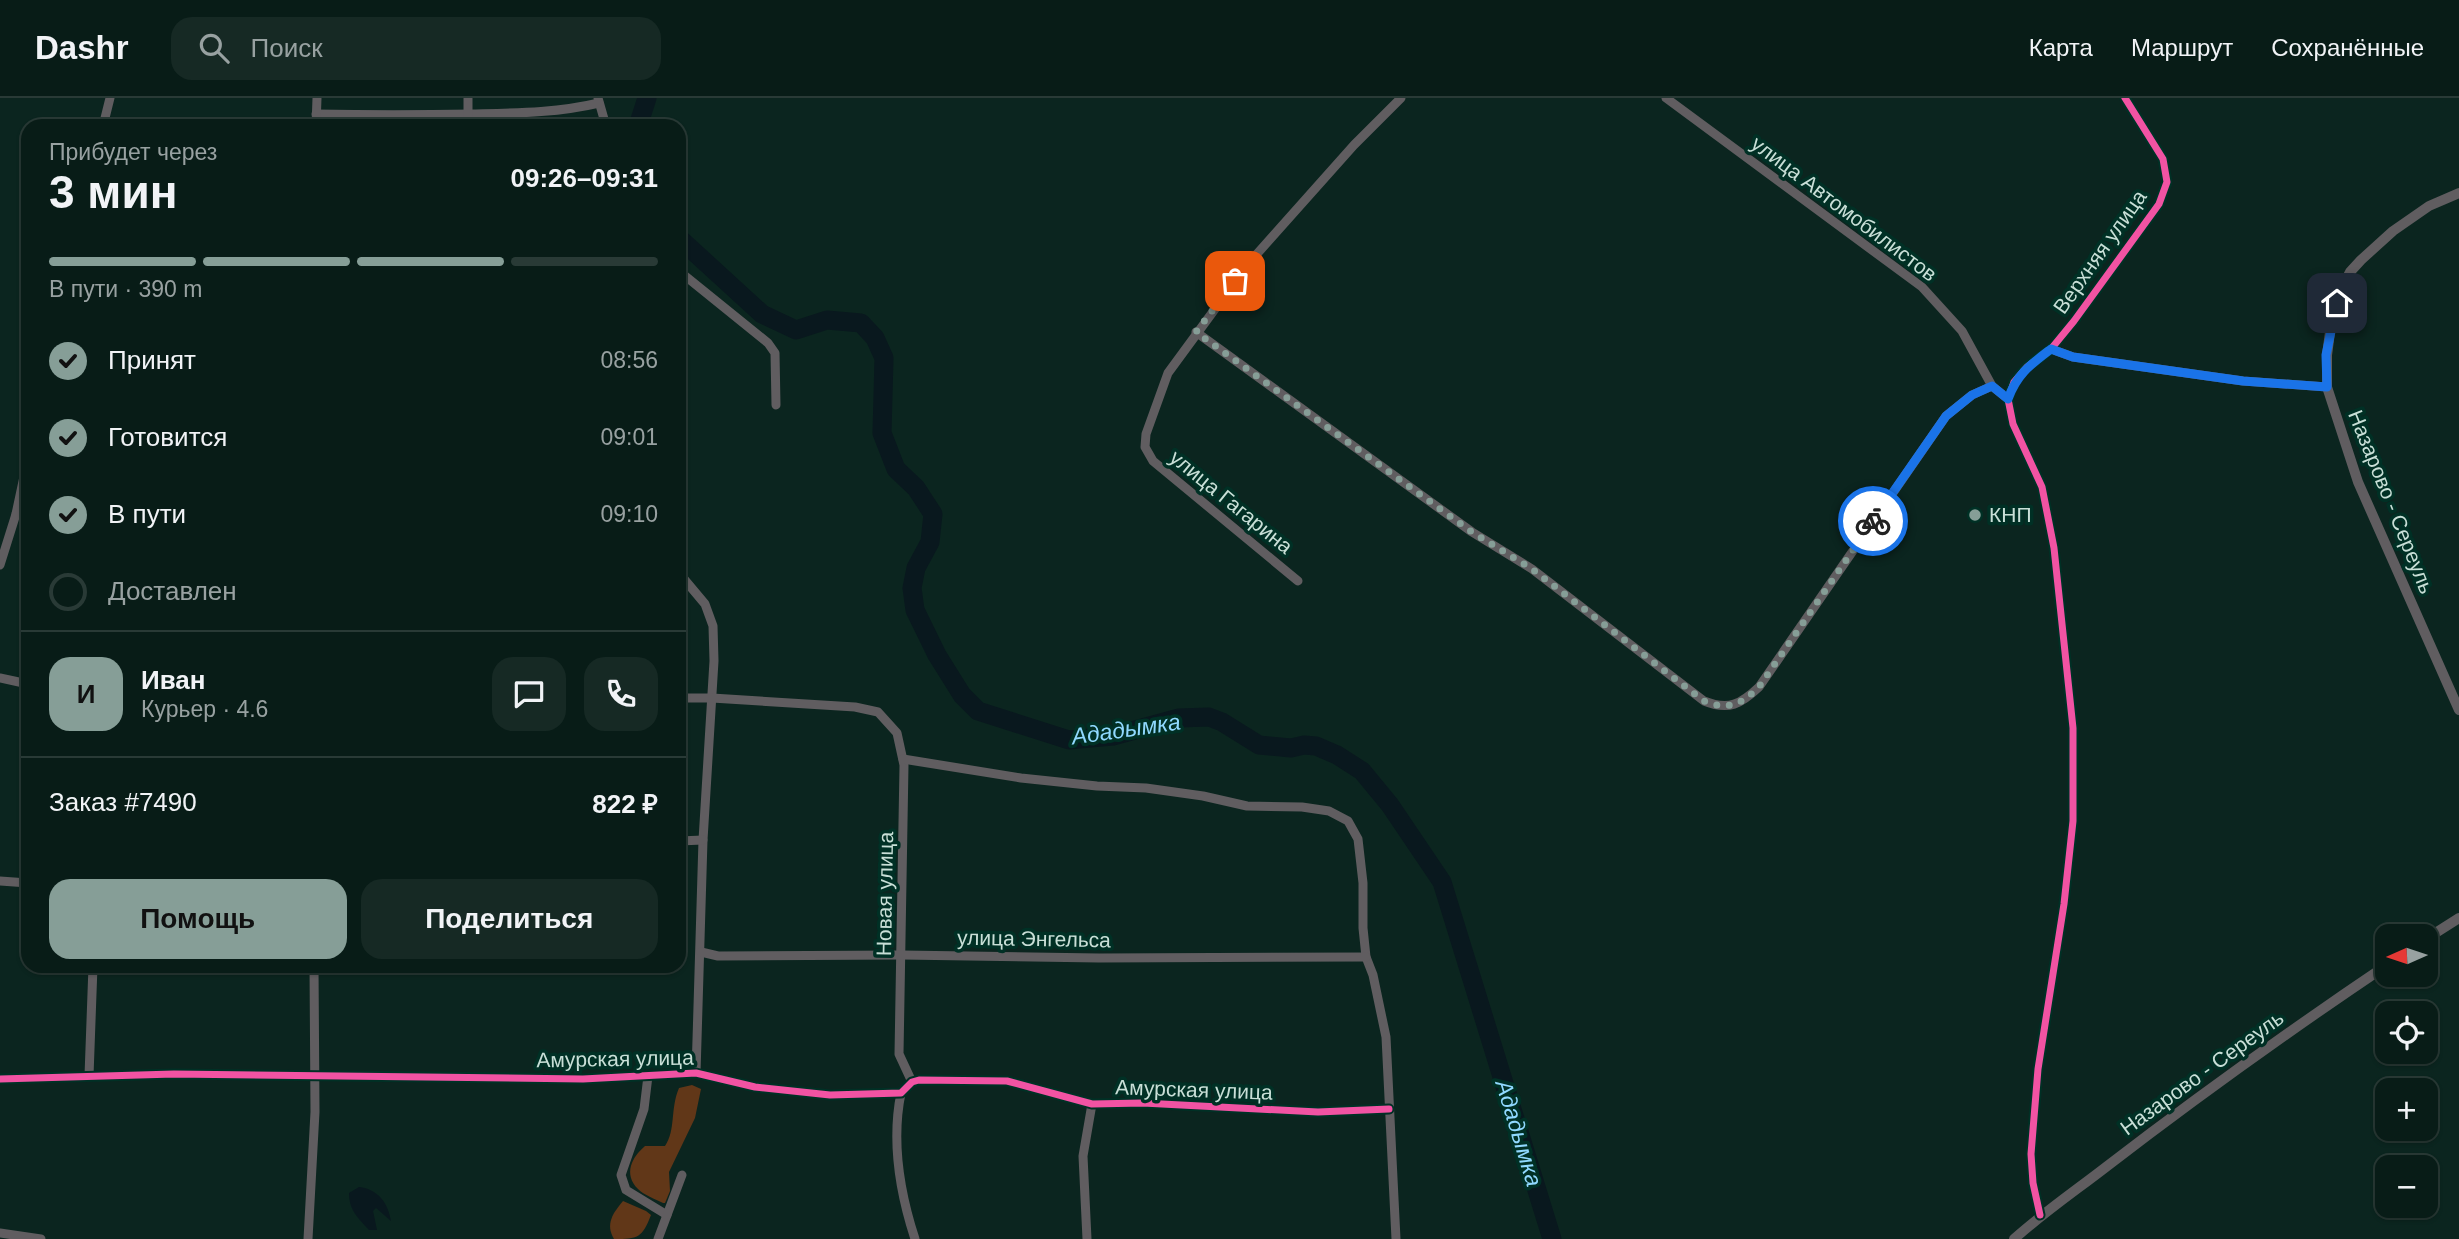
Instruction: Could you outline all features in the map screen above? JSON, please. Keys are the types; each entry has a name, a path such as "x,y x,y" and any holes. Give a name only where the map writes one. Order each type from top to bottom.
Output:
{"street":[{"path":"105,119 110,98"},
{"path":"316,119 317,98"},
{"path":"468,98 468,119"},
{"path":"1401,98 1354,145 1248,264 1196,332 1461,524 1532,569 1704,701 1723,706 1745,700 1759,687 1946,416 1972,395 1992,386"},
{"name":"улица Автомобилистов","path":"1666,98 1922,287 1962,331 1992,386 2008,399"},
{"name":"Верхняя улица","path":"2008,399 2014,382 2027,367 2051,349 2074,321 2159,204 2167,181 2163,159 2125,98"},
{"path":"316,114 408,116 558,110 599,100 604,119"},
{"name":"Назарово - Сереуль","path":"2459,193 2430,206 2393,231 2350,272 2332,317 2326,355 2327,387 2358,482 2459,710"},
{"path":"686,277 768,342 775,353 776,405"},
{"name":"улица Гагарина","path":"1196,332 1168,373 1146,434 1145,447 1153,461 1298,581"},
{"path":"2051,349 2073,357 2243,381 2327,387"},
{"path":"2008,399 2013,424 2042,487 2054,548 2073,727 2073,821 2064,904 2038,1069 2031,1154 2033,1183 2040,1215"},
{"path":"0,565 21,491"},
{"path":"16,514 21,515"},
{"path":"686,581 705,604 713,626 696,1073"},
{"path":"0,678 21,682"},
{"path":"686,698 712,698"},
{"name":"Новая улица","path":"712,698 855,707 878,712 897,733 903,759 899,1054 912,1082"},
{"path":"903,759 1021,778 1146,788 1203,796 1247,806 1302,807 1329,811 1348,821 1359,839 1366,957 1373,975 1386,1037 1396,1239"},
{"path":"686,841 703,840"},
{"path":"0,881 21,882"},
{"path":"2438,931 2459,918"},
{"name":"улица Энгельса","path":"701,952 718,956 1366,957"},
{"path":"89,1076 93,973"},
{"path":"308,1239 314,1161 314,973"},
{"name":"Назарово - Сереуль","path":"2014,1239 2040,1215 2155,1130 2375,974"},
{"name":"Амурская улица","path":"0,1079 314,1074 494,1079 696,1073 755,1087 830,1096 901,1093"},
{"path":"648,1076 644,1109 621,1175 626,1189 667,1215"},
{"name":"Амурская улица","path":"912,1082 1007,1081 1091,1104 1143,1103 1318,1112 1389,1109"},
{"path":"912,1082 901,1093 897,1137 904,1207 915,1239"},
{"path":"1087,1239 1083,1157 1091,1104"},
{"path":"658,1239 682,1175"},
{"path":"0,1233 41,1239"}],"shaded area":[{"path":"692,1085 701,1089 695,1118 669,1172 670,1191 663,1203 638,1189 631,1178 631,1166 636,1155 645,1146 665,1146 671,1133 679,1088"},
{"path":"359,1187 372,1191 381,1198 391,1221 376,1208 373,1211 377,1230 369,1230 351,1204 349,1193"},
{"path":"623,1201 651,1215 638,1236 614,1239 610,1224 613,1214"}],"waterway":[{"name":"Ададымка","path":"640,119 647,98"},
{"name":"Ададымка","path":"686,244 762,314 796,330 827,320 861,323 875,338 884,358 882,433 896,469 916,488 933,514 930,542 916,568 912,588 915,610 937,655 962,695 978,711 1069,740 1113,736 1179,718 1209,717 1259,745 1291,748 1316,746 1337,755 1362,771 1390,805 1442,882 1552,1239"}],"cycle path":[{"path":"2040,1215 2033,1183 2031,1154 2038,1069 2064,904 2073,821 2073,728 2054,548 2042,487 2013,424 2008,399 2014,382 2027,367 2051,349 2074,321 2159,204 2167,182 2163,159 2125,98"},
{"path":"0,1079 174,1074 583,1079 696,1073 755,1087 830,1095 901,1093 912,1082 919,1080 1007,1081 1092,1104 1143,1103 1318,1112 1389,1109"}],"way so far":[{"path":"1235,281 1196,332 1472,532 1532,569 1711,704 1735,705 1759,687 1873,521"}],"place":[{"name":"КНП","path":"1975,515"}],"route":[{"path":"1873,521 1930,437 1958,404 1992,386 2008,399 2014,382 2027,367 2051,349 2073,357 2243,381 2327,387 2326,355 2337,303"}]}
